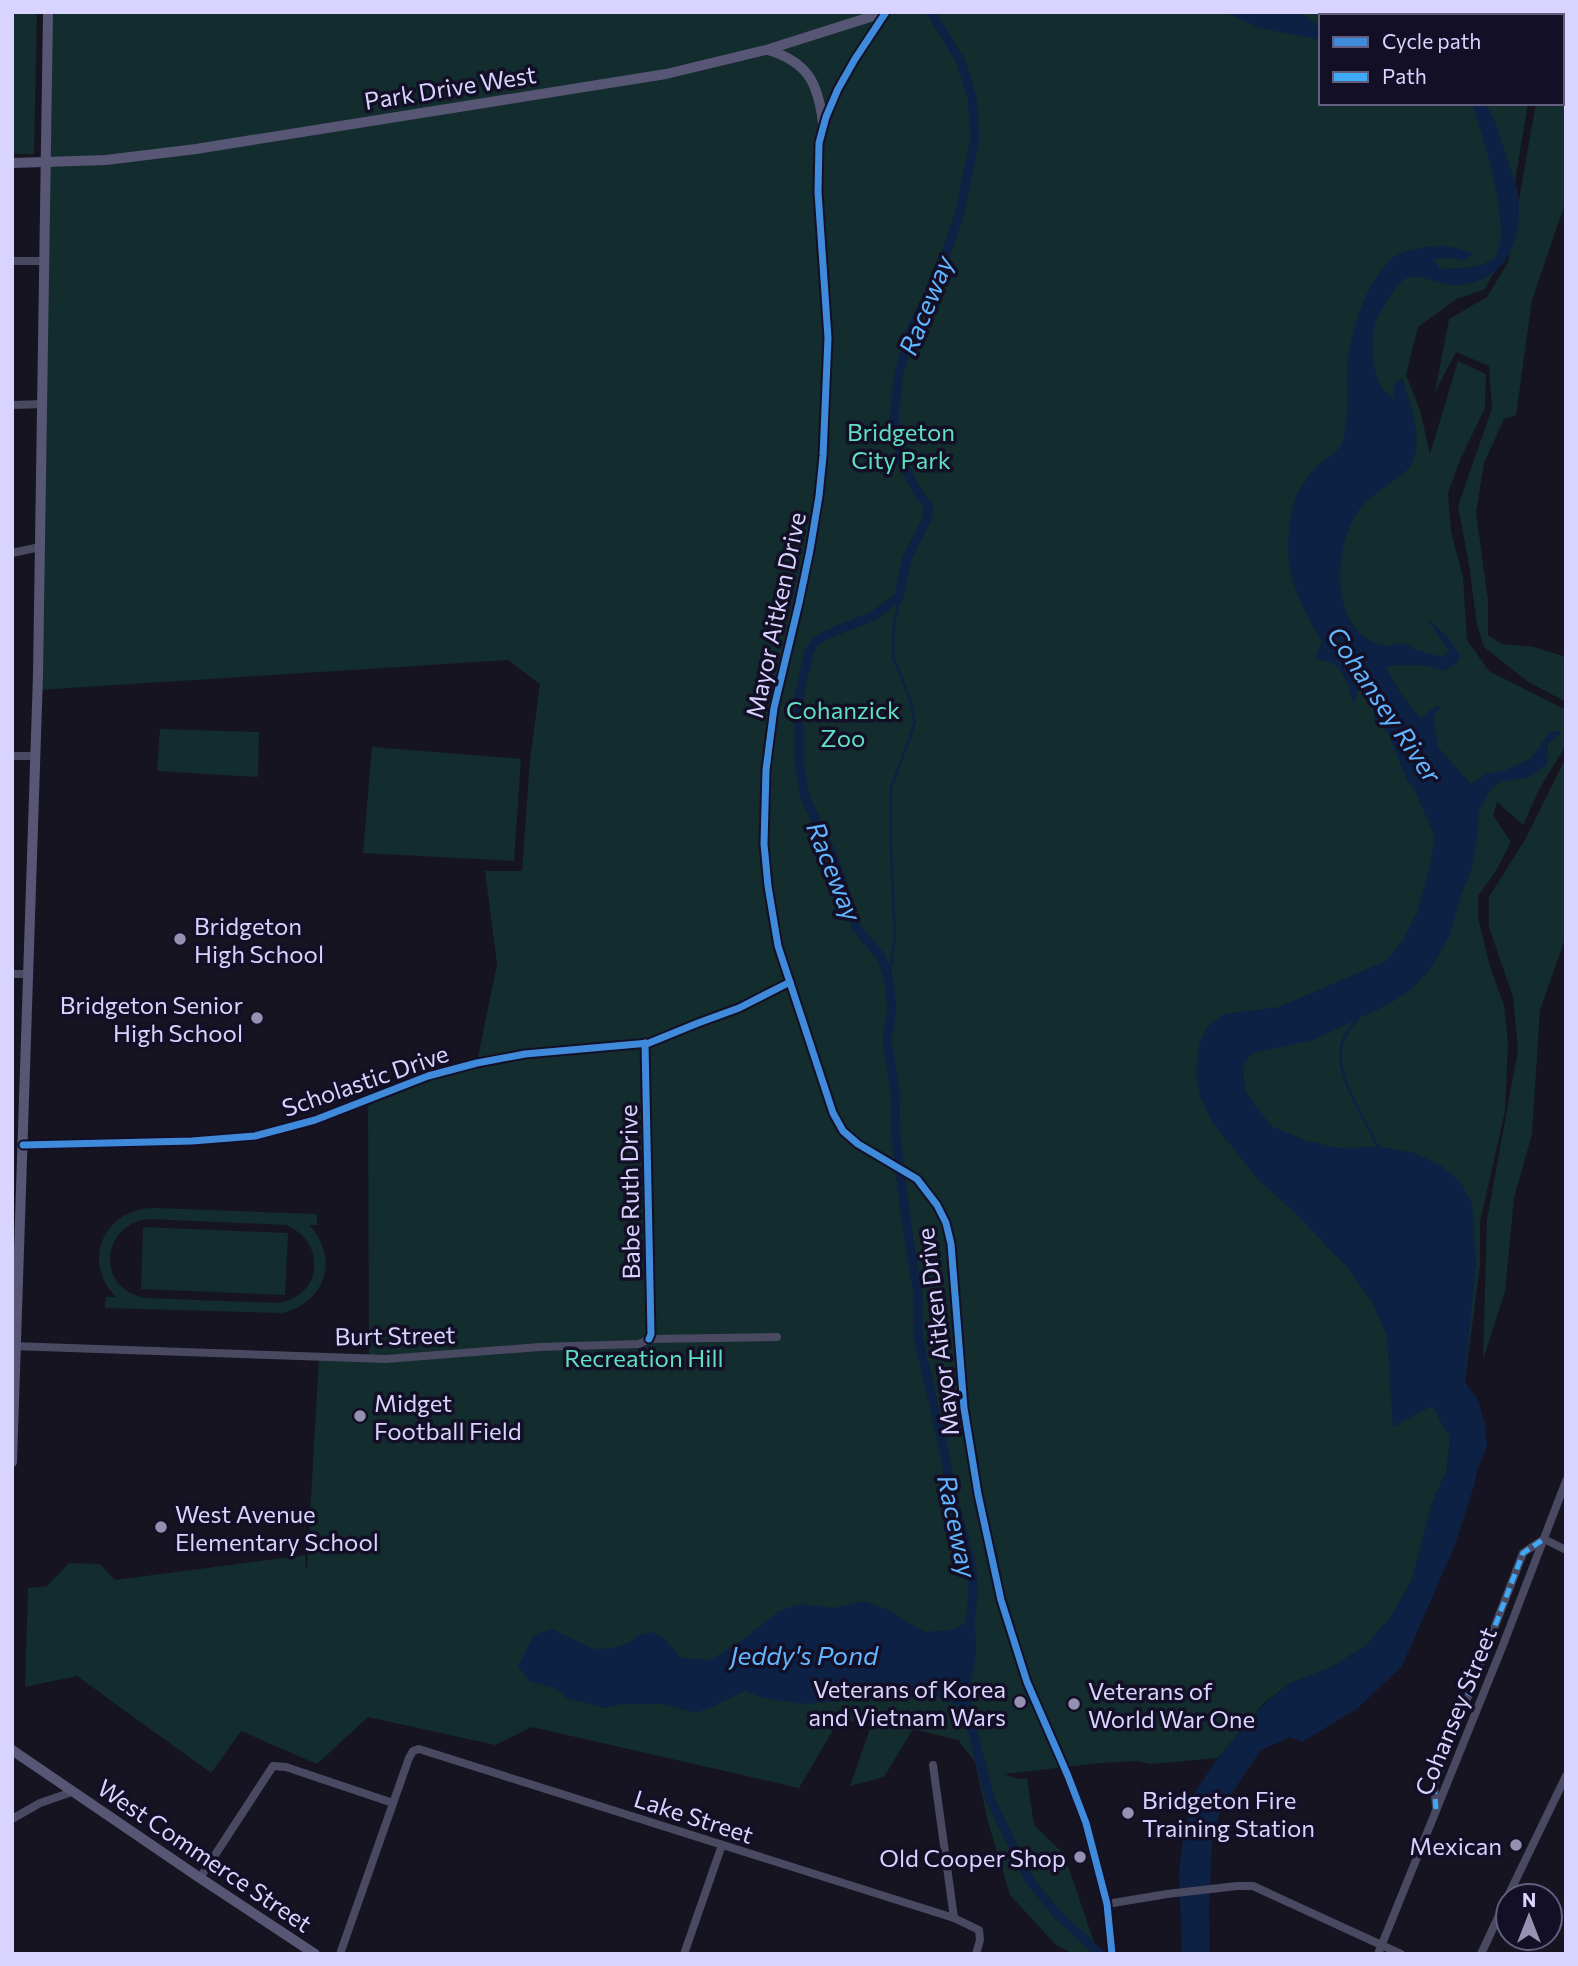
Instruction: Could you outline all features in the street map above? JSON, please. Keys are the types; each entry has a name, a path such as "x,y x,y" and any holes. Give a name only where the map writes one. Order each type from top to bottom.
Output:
{"street":[{"path":"12,1462 16,1211 23,1145 36,756 48,12"},
{"name":"Park Drive West","path":"12,163 131,158 666,74 766,50 886,13"},
{"name":"Mayor Aitken Drive","path":"886,13 838,89 819,143 818,180 828,338 823,456 810,550 774,708 766,784 764,844 768,886 778,946 833,1113 843,1131 858,1144 918,1179 937,1205 949,1232 964,1408 978,1494 1001,1600 1027,1682 1086,1823 1107,1904 1112,1951"},
{"path":"766,50 795,61 811,80 818,98 823,126"},
{"path":"12,261 44,261"},
{"path":"12,405 43,404"},
{"path":"12,553 40,547"},
{"path":"12,756 36,756"},
{"path":"12,974 29,974"},
{"name":"Scholastic Drive","path":"23,1145 192,1141 255,1136 315,1120 428,1076 477,1063 525,1054 645,1043 739,1009 790,982"},
{"name":"Babe Ruth Drive","path":"645,1043 649,1339"},
{"name":"Burt Street","path":"14,1346 386,1359 540,1347 639,1344 649,1339 777,1337"},
{"name":"Cohansey Street","path":"1380,1950 1566,1481"},
{"path":"1437,1809 1434,1785 1523,1553 1544,1539 1566,1550"},
{"name":"West Commerce Street","path":"12,1750 315,1954"},
{"name":"Lake Street","path":"393,1803 411,1754 421,1750 967,1922 979,1930 980,1940 976,1954"},
{"path":"933,1765 954,1918"},
{"path":"200,1878 274,1766 286,1767 393,1803 340,1954"},
{"path":"1515,1882 1566,1776"},
{"name":"West Commerce Street","path":"12,1819 40,1803 72,1792"},
{"path":"684,1954 722,1845"},
{"path":"1107,1904 1167,1894 1253,1886 1380,1950 1401,1954"},
{"path":"1481,1954 1494,1926"}],"green space":[{"path":"12,12 37,12 34,154 12,154"},
{"name":"Bridgeton City Park","path":"49,12 1543,12 1319,14 1319,105 1528,105 1500,262 1485,289 1457,299 1418,327 1406,375 1420,410 1430,454 1458,361 1486,374 1485,408 1460,460 1448,493 1451,532 1463,577 1467,640 1489,671 1566,710 1566,745 1540,788 1523,825 1497,802 1493,815 1511,842 1496,871 1478,896 1478,917 1490,967 1504,1005 1508,1042 1505,1111 1480,1222 1480,1265 1465,1382 1450,1438 1447,1469 1431,1507 1412,1580 1390,1618 1366,1645 1334,1666 1289,1684 1264,1703 1218,1758 1152,1764 1135,1761 1100,1763 1004,1774 1018,1779 1027,1778 1034,1825 1064,1854 1098,1954 1073,1954 1056,1945 1010,1895 988,1822 975,1762 958,1740 913,1729 884,1777 850,1786 874,1717 836,1725 799,1788 532,1727 495,1745 368,1717 317,1764 241,1731 211,1773 77,1676 25,1687 28,1588 47,1586 69,1563 100,1564 115,1580 305,1555 307,1568 319,1356 369,1358 368,1098 477,1062 497,964 485,871 522,871 530,760 540,684 508,660 38,690"},
{"path":"1566,12 1566,201 1532,300 1516,415 1504,419 1484,463 1476,513 1488,600 1488,635 1502,644 1534,647 1566,657 1566,702 1527,681 1484,647 1477,625 1458,506 1492,408 1489,366 1456,352 1435,392 1449,319 1487,297 1508,262 1536,105 1564,105 1564,14 1552,14"},
{"path":"160,729 259,732 258,777 157,771"},
{"path":"372,747 521,759 514,861 363,853"},
{"path":"1566,757 1566,936 1540,1010 1532,1134 1514,1198 1505,1292 1483,1359 1487,1219 1518,1050 1513,997 1489,927 1489,897 1526,838"},
{"path":"155,1208 317,1214 317,1225 309,1225 319,1238 324,1251 324,1277 309,1300 282,1313 105,1308 106,1297 116,1297 105,1283 100,1267 99,1253 103,1239 111,1226 137,1210","holes":["148,1219 286,1225 308,1243 314,1268 311,1280 304,1290 293,1298 278,1303 147,1298 131,1293 119,1284 112,1272 110,1259 113,1245 120,1233 132,1224"]},
{"path":"143,1227 288,1233 285,1295 141,1289"}],"water":[{"path":"1225,12 1298,12 1319,26 1319,41 1316,39 1259,28"},
{"name":"Cohansey River","path":"1472,105 1486,105 1489,109 1514,180 1519,210 1515,241 1501,266 1476,281 1453,285 1420,277 1407,278 1392,292 1377,318 1373,344 1377,377 1382,388 1394,400 1394,385 1402,378 1414,419 1416,451 1413,461 1404,473 1366,501 1353,520 1342,554 1341,591 1352,624 1371,641 1387,646 1403,643 1443,657 1449,651 1427,619 1453,645 1460,656 1457,663 1444,671 1415,665 1386,667 1421,718 1442,704 1434,716 1438,747 1471,784 1486,774 1503,771 1532,758 1550,731 1562,732 1548,743 1547,765 1527,778 1502,781 1491,789 1479,811 1472,868 1450,935 1432,967 1411,990 1389,1004 1313,1040 1252,1053 1243,1066 1245,1091 1271,1126 1304,1140 1337,1148 1379,1147 1415,1153 1440,1165 1461,1182 1472,1204 1476,1263 1465,1382 1478,1400 1485,1424 1487,1447 1454,1548 1402,1666 1358,1708 1302,1742 1290,1737 1261,1750 1226,1802 1219,1815 1212,1843 1210,1954 1182,1954 1179,1872 1184,1832 1194,1793 1218,1758 1264,1704 1289,1684 1334,1666 1366,1645 1390,1618 1412,1580 1431,1507 1447,1469 1450,1438 1432,1406 1393,1427 1387,1336 1372,1302 1347,1267 1257,1178 1212,1122 1200,1096 1196,1075 1199,1044 1207,1027 1224,1014 1279,1007 1386,961 1402,942 1417,912 1435,838 1388,733 1376,723 1371,700 1359,686 1354,705 1341,671 1332,663 1314,659 1322,642 1304,610 1291,575 1289,527 1294,502 1304,482 1319,464 1342,444 1347,414 1347,370 1351,343 1359,313 1379,272 1397,255 1424,247 1445,246 1473,254 1465,260 1434,259 1440,269 1480,265 1494,259 1497,253 1501,230 1500,213"},
{"name":"Jeddy's Pond","path":"864,1601 884,1608 925,1632 952,1630 970,1621 972,1651 966,1685 967,1710 921,1690 803,1704 764,1698 745,1691 695,1713 664,1704 622,1704 604,1708 567,1698 555,1688 529,1681 518,1666 534,1635 552,1629 593,1649 615,1648 637,1636 652,1632 664,1639 682,1658 710,1660 741,1641 779,1611 799,1604 835,1608"}],"waterway":[{"name":"Raceway","path":"931,12 961,62 972,97 975,138 960,212 941,269 910,331 898,378 894,418 901,460 917,491 929,507 926,521 907,558 899,597 873,616 824,636 815,642 809,652 799,696 799,762 805,797 836,863 856,927 881,957 889,980 892,1009 887,1040 895,1092 896,1139 918,1294 918,1336 951,1491 972,1566 972,1651 966,1685 967,1710 990,1799 1030,1881 1057,1914 1100,1954"},
{"name":"Raceway","path":"889,980 895,938 891,788 915,723 910,699 893,656 893,632 899,597"},
{"path":"1357,1020 1344,1038 1341,1066 1351,1095 1379,1150"}],"marked path":[{"path":"1436,1809 1434,1785 1523,1553 1544,1539"}],"cycle path":[{"path":"886,12 838,89 819,143 818,192 828,338 823,456 810,550 774,708 766,770 764,844 768,886 778,946 833,1113 843,1131 858,1144 917,1179 937,1205 946,1223 951,1244 964,1408 978,1494 1001,1600 1027,1682 1086,1823 1107,1904 1112,1954"},
{"path":"23,1145 192,1141 255,1136 315,1120 428,1076 477,1063 525,1054 649,1043 739,1008 790,982"},
{"path":"645,1043 649,1339"}],"place":[{"name":"Bridgeton High School","path":"180,939"},
{"name":"Bridgeton Senior High School","path":"257,1018"},
{"name":"Midget Football Field","path":"360,1416"},
{"name":"West Avenue Elementary School","path":"161,1527"},
{"name":"Veterans of Korea and Vietnam Wars","path":"1020,1702"},
{"name":"Veterans of World War One","path":"1074,1704"},
{"name":"Bridgeton Fire Training Station","path":"1128,1813"},
{"name":"Mexican","path":"1516,1845"},
{"name":"Old Cooper Shop","path":"1080,1857"}],"park label":[{"name":"Cohanzick Zoo","path":"843,723"},
{"name":"Recreation Hill","path":"644,1357"}]}
